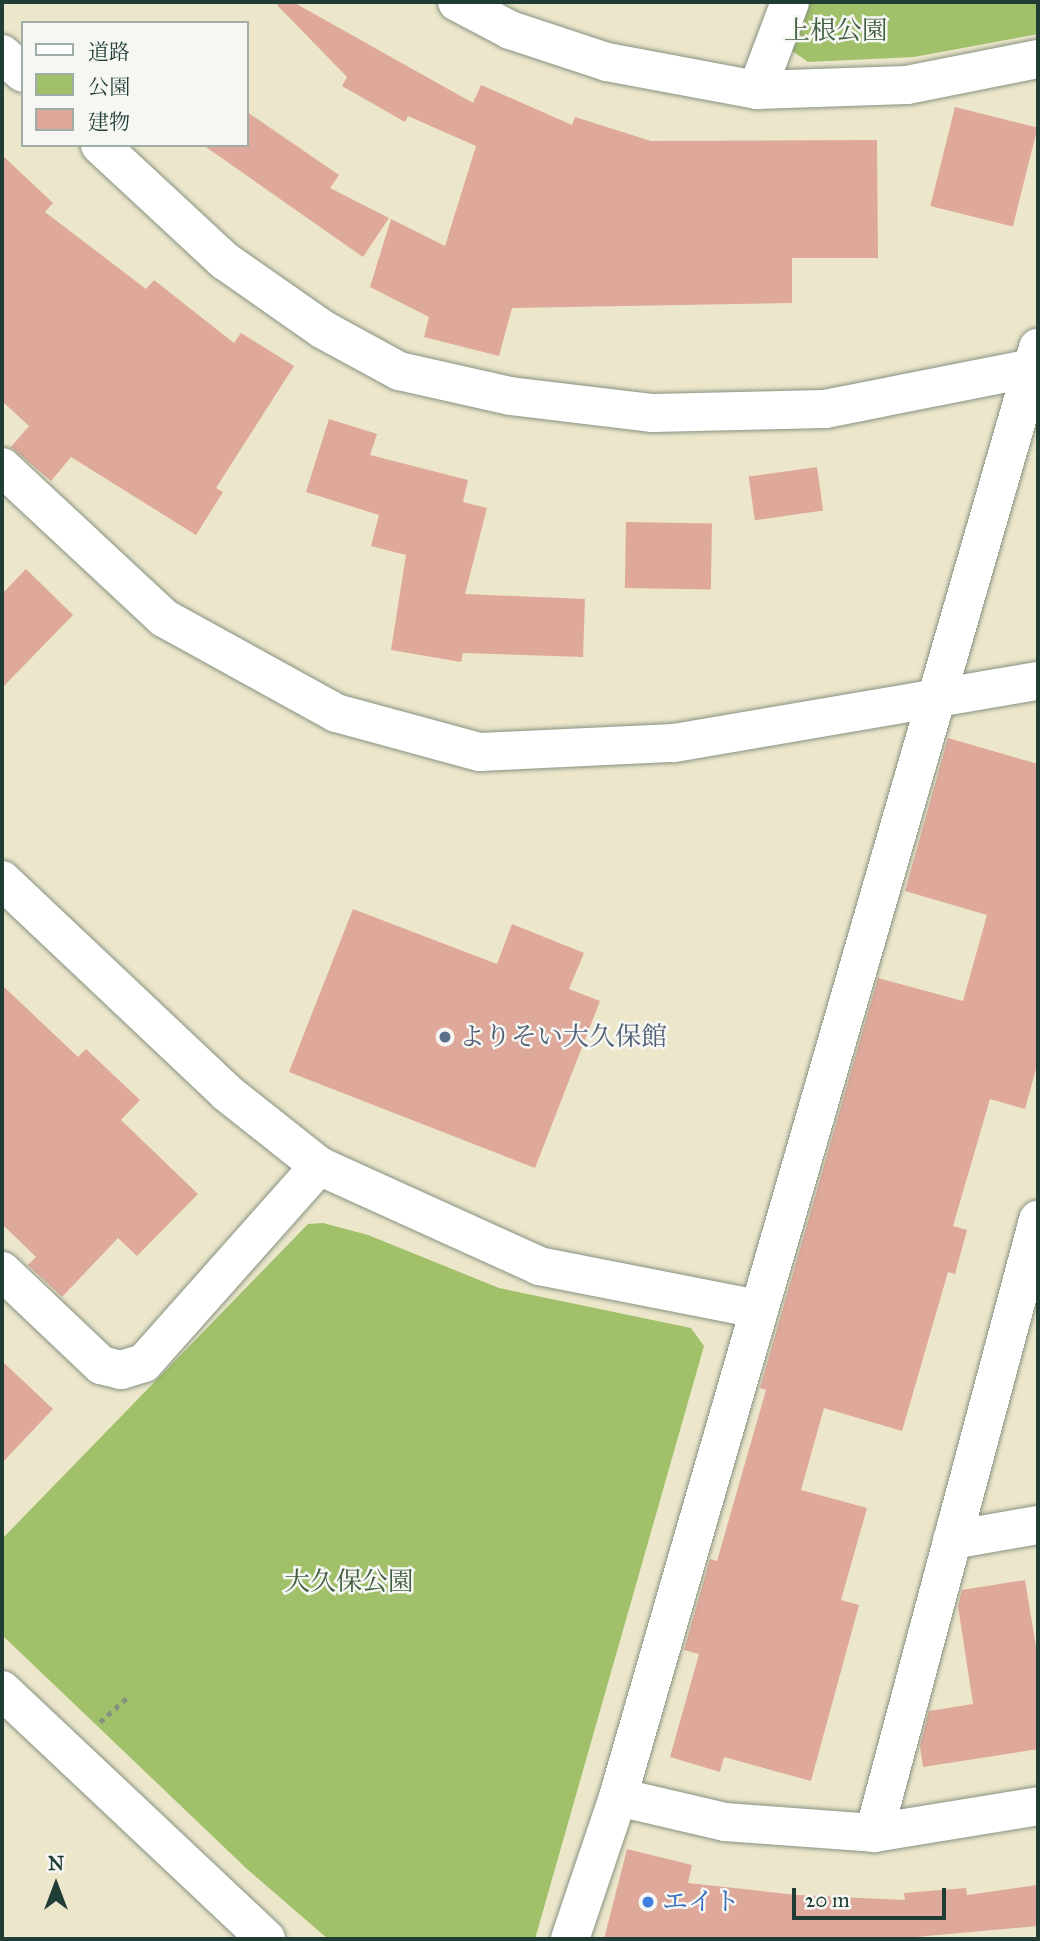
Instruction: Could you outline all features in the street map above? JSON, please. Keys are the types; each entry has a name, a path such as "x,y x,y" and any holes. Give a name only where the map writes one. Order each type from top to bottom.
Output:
{"street":[{"path":"757,90 790,2"},
{"path":"467,4 510,30 607,62 757,90 907,85 1038,59"},
{"path":"2,54 21,72"},
{"path":"102,147 225,261 322,329 399,372 510,396 653,413 825,409 1036,361 618,1797 570,1939"},
{"path":"2,467 164,618 336,713 480,752 674,743 1038,681"},
{"path":"2,880 226,1093 319,1166 539,1266 759,1309"},
{"path":"2,1271 101,1365 121,1370 145,1363 319,1166"},
{"path":"874,1833 1037,1228"},
{"path":"952,1540 1038,1525"},
{"path":"2,1690 266,1939"},
{"path":"618,1797 725,1822 874,1833 1038,1805"}],"green space":[{"name":"上根公園","path":"807,2 1038,2 1038,34 914,57 808,62 788,48"},
{"name":"大久保公園","path":"323,1223 368,1235 499,1288 691,1328 704,1346 535,1939 328,1939 247,1869 2,1635 2,1539 308,1224"}],"building":[{"path":"280,2 293,2 473,103 481,85 572,125 575,117 651,141 877,140 878,258 792,258 792,303 512,308 499,356 424,337 429,317 370,287 391,219 445,246 476,146 408,116 405,122 342,86 347,77 277,5"},
{"path":"955,107 1037,128 1013,227 930,206"},
{"path":"248,113 339,175 330,188 389,218 363,257 206,147 248,147"},
{"path":"2,155 53,203 45,212 146,289 154,280 234,343 241,333 294,366 216,488 223,492 196,535 71,457 51,481 11,447 29,426 2,401"},
{"path":"329,419 377,434 370,455 468,480 463,502 487,508 465,594 585,599 583,657 463,653 461,662 391,650 406,555 371,546 379,515 306,492"},
{"path":"817,467 823,511 755,520 749,477"},
{"path":"626,522 712,524 711,589 625,588"},
{"path":"26,569 73,615 2,688 2,594"},
{"path":"948,738 1038,764 1038,1062 1025,1109 990,1099 953,1226 967,1230 955,1274 948,1272 902,1431 824,1408 801,1490 867,1508 841,1600 859,1605 811,1781 724,1757 720,1772 670,1757 699,1654 684,1650 710,1559 717,1561 766,1390 760,1388 878,978 963,1001 987,915 905,891"},
{"name":"よりそい大久保館","path":"353,909 497,964 512,924 584,953 569,989 600,1001 535,1168 289,1072"},
{"path":"2,985 78,1057 86,1049 140,1100 121,1120 198,1194 137,1256 118,1238 62,1297 28,1265 36,1257 2,1224"},
{"path":"2,1361 53,1409 2,1463"},
{"path":"1025,1580 1038,1659 1038,1749 923,1767 920,1746 929,1711 973,1704 958,1606 962,1590"},
{"path":"627,1849 692,1865 688,1883 797,1895 905,1900 904,1893 966,1888 967,1895 1038,1885 1038,1926 894,1939 604,1939"}],"place":[{"name":"よりそい大久保館","path":"445,1037"},
{"name":"エイト","path":"648,1902"}]}
